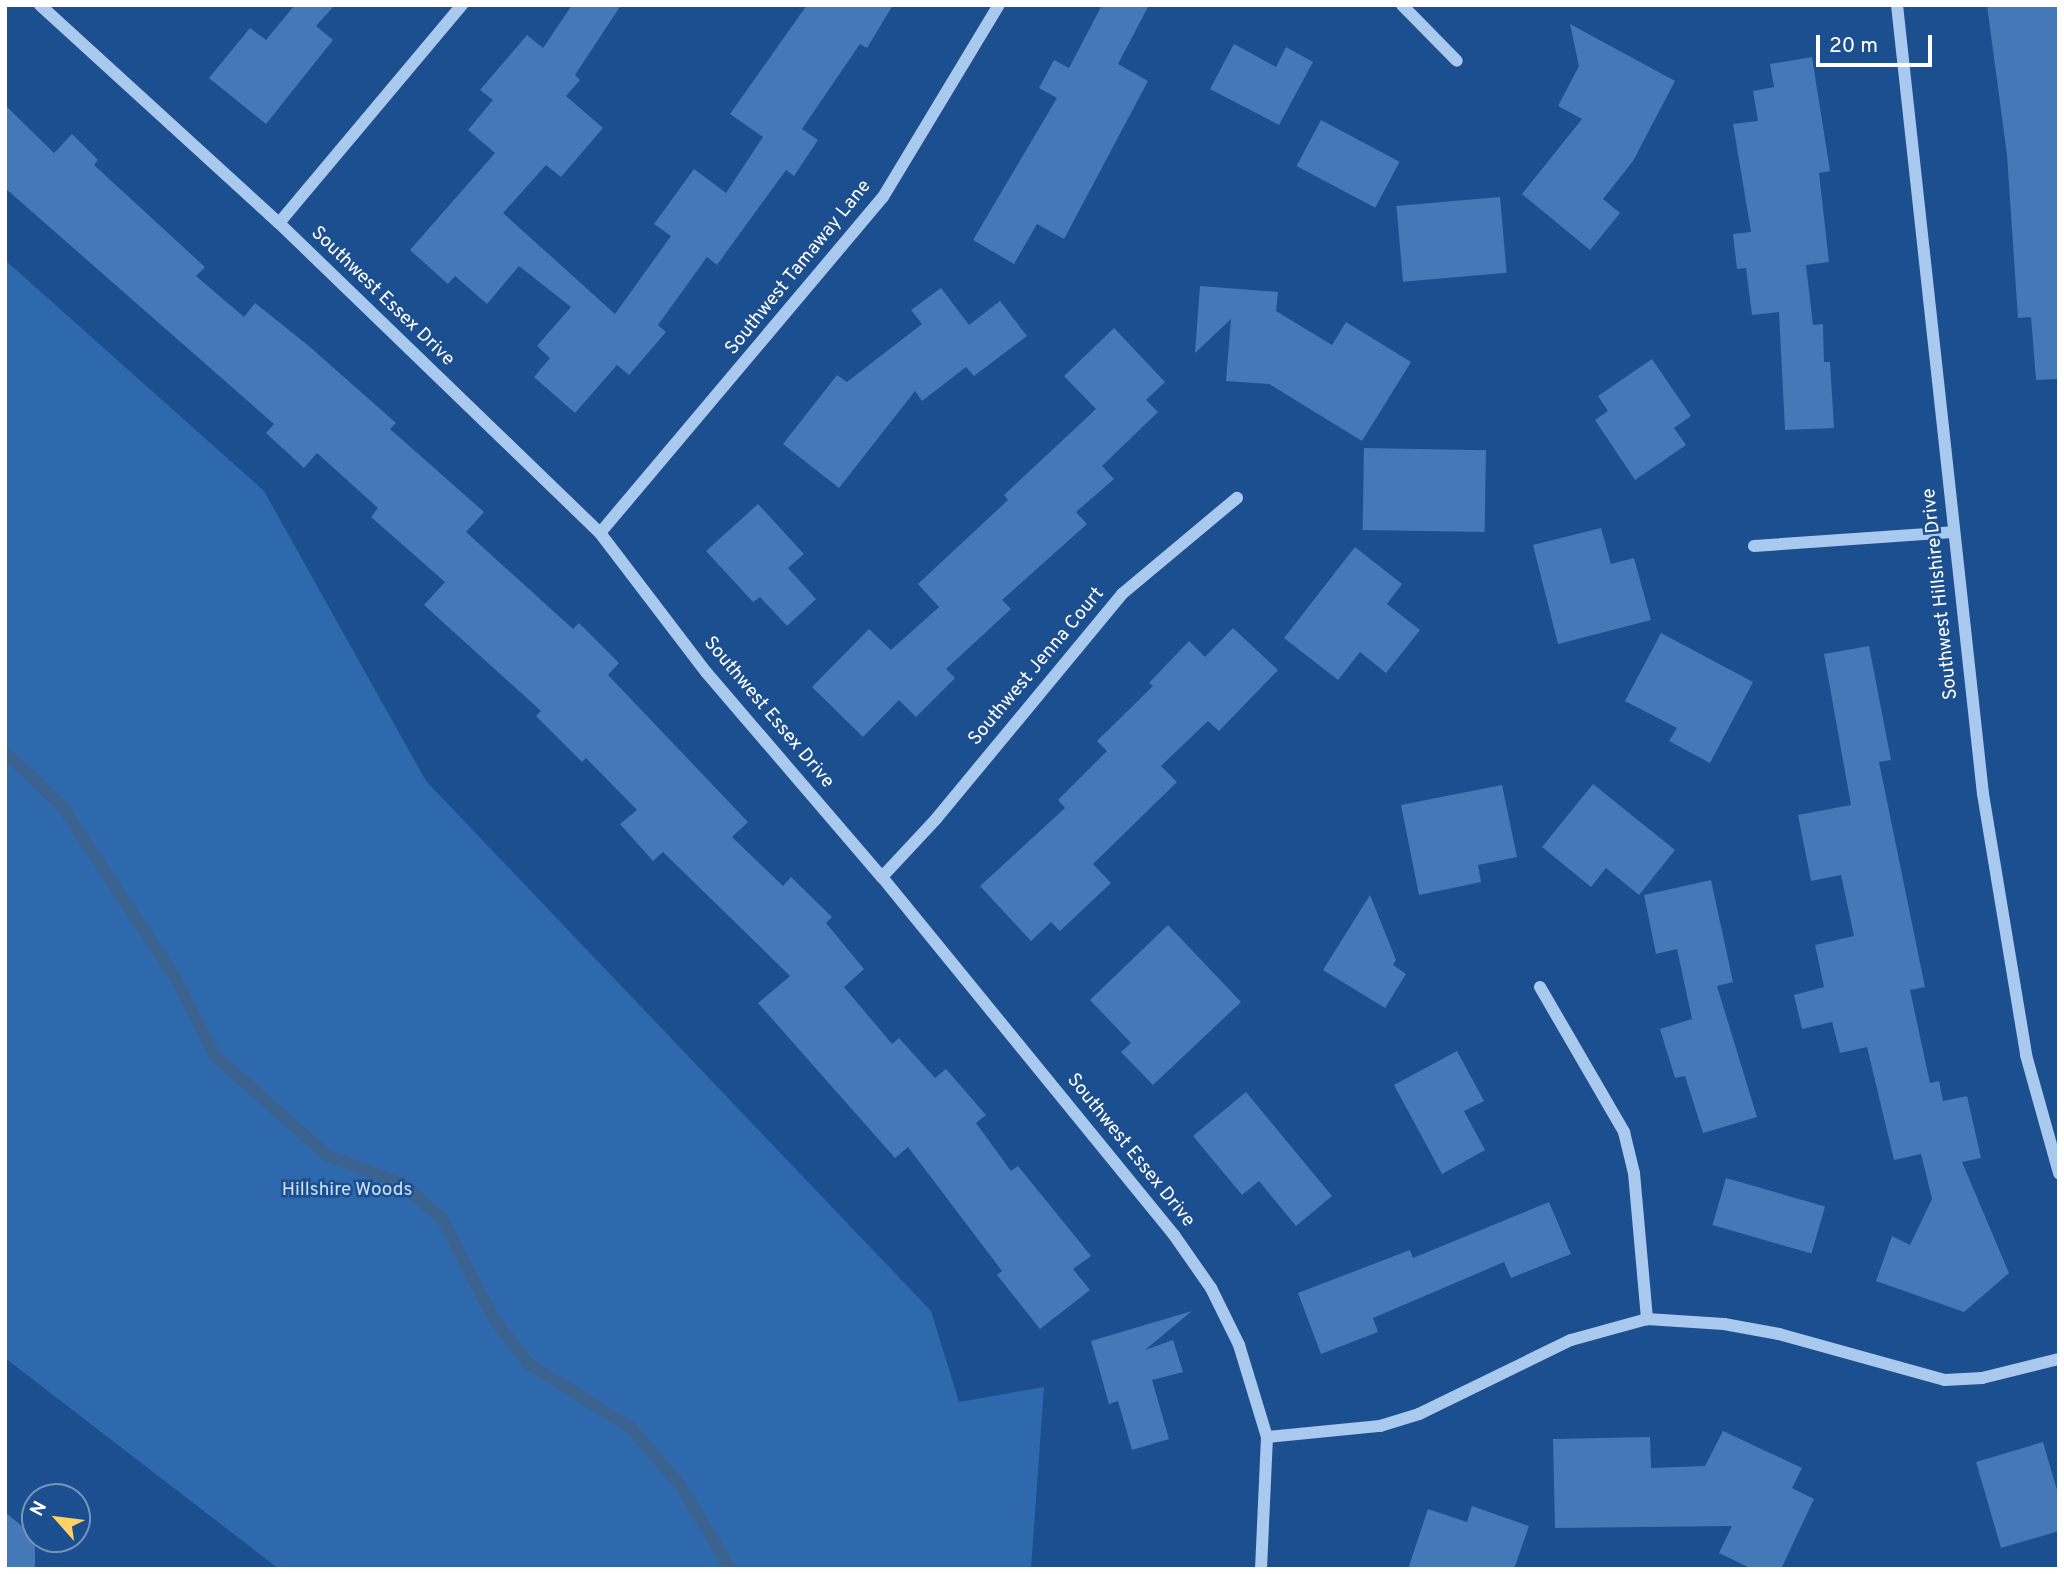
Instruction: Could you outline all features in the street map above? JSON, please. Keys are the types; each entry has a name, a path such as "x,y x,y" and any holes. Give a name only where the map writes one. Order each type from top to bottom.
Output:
{"street":[{"name":"Southwest Essex Drive","path":"40,5 279,223 600,533 706,672 882,877 1174,1235 1211,1288 1238,1345 1267,1437 1261,1569"},
{"path":"279,223 462,5"},
{"name":"Southwest Tamaway Lane","path":"600,533 883,197 999,5"},
{"path":"1402,5 1457,61"},
{"name":"Southwest Hillshire Drive","path":"1897,5 1953,532 2000,906 2026,1055 2059,1173"},
{"name":"Southwest Jenna Court","path":"882,877 936,820 1122,594 1237,498"},
{"path":"1754,546 1953,532"},
{"path":"1540,986 1624,1132 1634,1173 1647,1319"},
{"path":"1267,1437 1380,1426 1419,1414 1571,1340 1647,1319 1724,1324 1779,1334 1945,1380 1982,1378 2059,1359"}],"green space":[{"name":"Hillshire Woods","path":"5,260 264,491 426,781 931,1311 959,1402 1044,1387 1031,1569 279,1569 5,1358"}],"building":[{"path":"335,5 316,26 333,40 266,124 209,78 250,28 266,40 294,6"},
{"path":"572,5 621,5 575,75 580,80 566,96 603,128 561,177 546,165 503,213 615,314 671,236 654,224 694,169 726,193 763,137 730,114 807,5 893,5 867,48 860,44 802,129 818,140 794,176 786,170 717,265 707,257 658,325 666,332 629,375 617,365 575,413 534,377 550,358 537,346 571,307 519,266 487,304 455,276 448,284 410,250 495,153 468,130 493,100 480,90 527,35 543,48"},
{"path":"1102,5 1149,5 1118,64 1148,81 1064,239 1037,224 1014,264 973,240 1057,98 1039,88 1054,60 1069,68"},
{"path":"1987,5 2059,5 2059,379 2036,380 2031,317 2018,318 2007,155"},
{"path":"1570,24 1675,81 1633,161 1603,199 1620,213 1590,250 1522,194 1582,119 1558,106 1579,66"},
{"path":"1234,44 1276,67 1286,47 1313,62 1279,125 1210,89"},
{"path":"1812,57 1830,171 1819,173 1829,262 1806,265 1813,325 1823,324 1824,362 1830,362 1834,428 1785,430 1779,312 1752,315 1746,268 1737,269 1733,234 1751,232 1733,124 1758,121 1753,91 1774,87 1770,64"},
{"path":"5,105 54,153 72,134 98,160 94,165 205,267 196,276 244,317 255,303 310,347 396,423 390,429 484,512 466,532 573,629 579,623 619,663 608,675 748,822 732,837 783,886 791,877 832,917 826,923 864,969 844,987 892,1044 899,1038 935,1078 946,1069 986,1115 976,1123 1011,1171 1018,1166 1091,1256 1073,1269 1090,1290 1040,1329 997,1275 1002,1271 908,1147 895,1158 758,1003 790,976 663,852 653,861 620,824 637,810 586,758 582,762 536,716 541,711 424,605 445,582 371,517 378,508 317,453 304,468 266,433 274,424 5,188"},
{"path":"1321,120 1400,162 1375,208 1297,166"},
{"path":"1500,197 1507,273 1403,282 1396,206"},
{"path":"1200,286 1278,292 1276,311 1332,345 1346,322 1411,362 1362,441 1269,384 1226,381 1231,319 1195,353"},
{"path":"941,288 969,325 1000,301 1027,336 974,376 966,367 922,401 915,391 839,488 783,444 837,375 847,382 922,324 911,310"},
{"path":"1114,328 1165,382 1146,400 1158,412 1102,466 1114,479 1076,512 1087,524 1002,600 1011,609 946,669 955,678 916,717 899,700 863,737 812,687 869,629 891,650 939,607 918,584 1008,500 1004,495 1096,409 1064,376"},
{"path":"1652,359 1691,416 1674,428 1686,445 1635,480 1595,420 1608,411 1598,396"},
{"path":"1364,448 1486,450 1485,532 1363,530"},
{"path":"758,504 804,554 788,568 816,599 787,626 760,597 753,602 706,551"},
{"path":"1601,528 1611,564 1634,558 1651,620 1558,644 1533,545"},
{"path":"1355,547 1402,584 1387,604 1420,630 1386,673 1360,652 1338,680 1284,638"},
{"path":"1233,628 1278,670 1219,731 1208,721 1161,766 1177,782 1093,864 1111,883 1060,931 1051,922 1031,941 980,886 1065,808 1058,800 1107,751 1097,741 1153,686 1149,683 1189,641 1205,657"},
{"path":"1661,633 1753,682 1710,763 1669,741 1677,728 1625,701"},
{"path":"1869,646 1891,760 1879,762 1925,987 1910,990 1930,1083 1939,1081 1943,1101 1967,1096 1981,1158 1962,1162 2009,1273 1964,1312 1876,1281 1892,1236 1910,1245 1932,1199 1921,1154 1894,1160 1867,1047 1840,1053 1832,1022 1802,1029 1794,995 1824,987 1815,945 1854,936 1841,875 1811,881 1798,815 1851,805 1824,654"},
{"path":"1593,784 1675,850 1639,895 1606,868 1591,887 1542,847"},
{"path":"1502,785 1517,857 1478,865 1481,882 1419,895 1401,805"},
{"path":"1711,880 1733,982 1717,986 1757,1117 1703,1133 1685,1076 1675,1078 1660,1029 1692,1019 1677,949 1656,954 1644,895"},
{"path":"1370,895 1396,960 1393,965 1406,974 1385,1008 1323,970"},
{"path":"1168,925 1241,1002 1153,1085 1121,1052 1131,1043 1090,1000"},
{"path":"1457,1051 1484,1101 1464,1111 1485,1150 1442,1174 1394,1085"},
{"path":"1246,1092 1332,1196 1296,1226 1259,1181 1242,1195 1193,1136"},
{"path":"1726,1178 1825,1206 1812,1253 1712,1225"},
{"path":"1549,1202 1571,1254 1511,1278 1504,1262 1373,1318 1378,1332 1321,1354 1298,1293 1410,1250 1413,1258"},
{"path":"1192,1311 1145,1350 1173,1340 1183,1372 1152,1380 1169,1439 1132,1450 1118,1401 1109,1404 1091,1341"},
{"path":"1723,1431 1802,1468 1792,1488 1814,1499 1781,1569 1752,1569 1719,1553 1732,1526 1555,1528 1553,1439 1650,1437 1651,1468 1705,1466"},
{"path":"2043,1442 2059,1497 2059,1531 2001,1548 1976,1462"},
{"path":"1472,1506 1529,1526 1514,1569 1408,1569 1428,1509 1467,1522"},
{"path":"5,1512 21,1525 21,1553 35,1553 35,1569 5,1569"}],"waterway":[{"path":"5,752 62,806 176,979 215,1056 327,1155 404,1185 443,1220 495,1321 529,1364 631,1428 681,1486 730,1569"}]}
